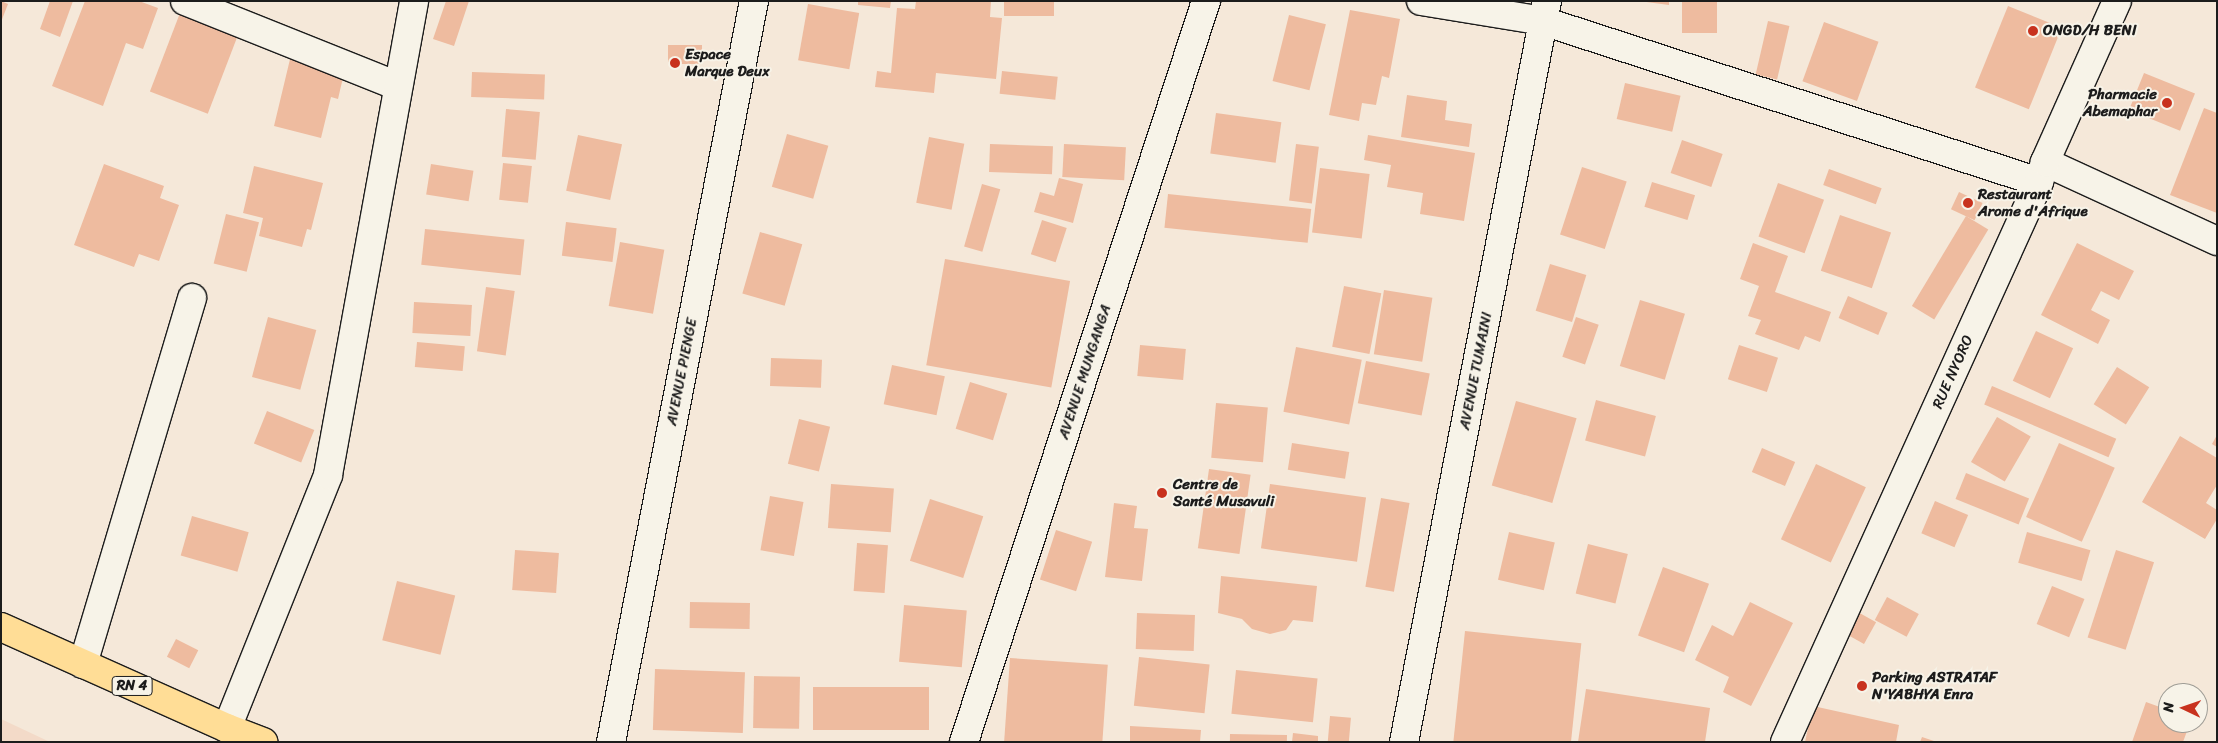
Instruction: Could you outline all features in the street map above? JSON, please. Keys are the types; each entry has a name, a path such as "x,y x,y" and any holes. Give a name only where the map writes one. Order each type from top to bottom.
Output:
{"highway":[{"name":"RN 4","path":"1,627 227,728 263,742"}],"street":[{"path":"186,1 398,86"},
{"path":"227,728 328,475 414,1"},
{"name":"AVENUE PIENGE","path":"611,742 754,1"},
{"name":"AVENUE MUNGANGA","path":"964,742 1206,1"},
{"path":"1421,1 1545,11 2042,172 2217,241"},
{"name":"RUE NYORO","path":"1785,742 2117,1"},
{"name":"AVENUE TUMAINI","path":"1404,742 1545,11"},
{"path":"83,664 192,298"}],"shaded area":[{"path":"1,719 50,742 1,742"}],"building":[{"path":"1,1 8,4 1,22"},
{"path":"50,1 73,1 60,37 40,29"},
{"path":"85,1 139,1 158,8 143,49 126,43 103,106 52,86"},
{"path":"446,1 469,1 454,46 433,39"},
{"path":"858,1 891,1 890,8 858,5"},
{"path":"916,1 991,1 990,17 1002,18 996,79 936,73 934,93 875,87 877,71 891,73 897,8 915,9"},
{"path":"1004,1 1054,1 1054,16 1004,16"},
{"path":"1639,1 1669,1 1669,5"},
{"path":"1682,1 1717,1 1717,33 1682,33"},
{"path":"808,4 859,13 849,69 798,60"},
{"path":"2008,6 2062,28 2029,109 1975,88"},
{"path":"1350,10 1400,19 1389,78 1382,76 1376,105 1362,103 1359,121 1329,115"},
{"path":"180,13 238,35 208,114 150,91"},
{"path":"1289,15 1326,24 1309,90 1273,81"},
{"path":"1768,21 1789,26 1777,80 1756,75"},
{"path":"1824,22 1879,42 1857,101 1802,81"},
{"path":"668,45 702,45 702,64 668,64"},
{"path":"291,55 345,69 338,99 331,97 321,138 274,126"},
{"path":"1002,71 1058,77 1055,100 1000,94"},
{"path":"472,72 545,75 544,100 471,97"},
{"path":"2144,73 2195,94 2180,131 2129,110"},
{"path":"1625,83 1681,96 1672,132 1617,119"},
{"path":"1407,95 1447,101 1445,120 1472,124 1469,147 1401,137"},
{"path":"2204,108 2217,113 2217,213 2170,195"},
{"path":"506,109 540,112 536,160 502,157"},
{"path":"1216,113 1281,122 1276,163 1210,154"},
{"path":"787,134 828,146 813,199 772,187"},
{"path":"578,135 622,144 610,200 566,191"},
{"path":"1368,135 1475,153 1464,221 1420,214 1423,193 1387,187 1391,165 1364,160"},
{"path":"929,137 964,144 952,210 916,203"},
{"path":"1682,140 1723,154 1711,187 1671,173"},
{"path":"990,144 1053,146 1052,174 989,172"},
{"path":"1064,144 1126,147 1124,180 1062,177"},
{"path":"1296,144 1319,147 1312,203 1289,201"},
{"path":"503,163 532,166 528,203 499,200"},
{"path":"104,164 164,186 160,198 179,205 159,261 139,254 134,267 74,245"},
{"path":"431,164 473,171 469,201 426,195"},
{"path":"254,166 323,183 311,230 307,229 302,247 259,236 263,218 243,213"},
{"path":"1582,167 1627,182 1605,249 1560,235"},
{"path":"1320,168 1370,174 1362,239 1312,233"},
{"path":"1829,169 1882,188 1876,204 1823,185"},
{"path":"1059,178 1083,184 1073,223 1034,212 1040,192 1054,196"},
{"path":"1652,182 1695,195 1687,220 1644,207"},
{"path":"1778,183 1824,200 1805,253 1759,237"},
{"path":"982,184 1000,189 982,252 964,246"},
{"path":"1959,192 1983,203 1975,220 1951,209"},
{"path":"1168,194 1311,209 1308,243 1164,228"},
{"path":"226,214 259,222 247,272 214,263"},
{"path":"1840,215 1891,233 1872,288 1821,271"},
{"path":"1966,216 1988,229 1934,319 1912,306"},
{"path":"1042,220 1067,228 1056,262 1031,254"},
{"path":"566,222 617,228 612,262 562,256"},
{"path":"425,229 524,239 521,275 421,265"},
{"path":"760,232 802,244 785,306 742,294"},
{"path":"620,242 664,250 653,314 609,306"},
{"path":"1753,243 1788,256 1775,292 1831,312 1820,342 1805,336 1799,350 1755,334 1761,320 1748,316 1759,286 1740,279"},
{"path":"2077,243 2134,271 2119,300 2101,291 2091,310 2110,320 2098,344 2041,315"},
{"path":"945,259 1070,281 1051,387 926,365"},
{"path":"1550,264 1586,275 1572,322 1536,311"},
{"path":"1344,286 1381,293 1369,354 1332,347"},
{"path":"486,287 515,291 506,355 477,351"},
{"path":"1384,290 1432,298 1422,362 1374,354"},
{"path":"1848,296 1888,313 1878,335 1839,318"},
{"path":"1640,300 1685,314 1665,380 1620,366"},
{"path":"414,302 472,305 470,336 412,333"},
{"path":"268,317 316,330 300,390 252,377"},
{"path":"1576,317 1599,325 1585,365 1562,357"},
{"path":"2036,331 2073,348 2050,398 2013,381"},
{"path":"417,342 465,346 463,371 415,367"},
{"path":"1140,345 1186,349 1183,380 1137,376"},
{"path":"1739,345 1778,358 1767,392 1728,379"},
{"path":"1296,347 1362,360 1349,425 1283,412"},
{"path":"771,358 822,360 821,388 770,386"},
{"path":"1366,361 1430,373 1422,416 1358,403"},
{"path":"892,365 945,376 937,415 884,404"},
{"path":"2117,367 2149,387 2126,424 2094,404"},
{"path":"970,382 1007,393 993,440 956,429"},
{"path":"1992,386 2116,439 2108,457 1984,404"},
{"path":"1596,400 1656,416 1645,457 1585,441"},
{"path":"1516,401 1577,418 1552,503 1492,486"},
{"path":"1216,403 1268,408 1263,462 1211,458"},
{"path":"267,411 314,430 301,463 254,443"},
{"path":"1997,417 2031,436 2005,482 1971,462"},
{"path":"799,419 830,427 819,471 788,464"},
{"path":"2217,435 2217,447 2212,444"},
{"path":"2180,436 2217,458 2217,485 2206,503 2217,510 2217,519 2205,539 2142,502"},
{"path":"1292,443 1349,452 1345,479 1288,470"},
{"path":"2059,443 2115,468 2082,542 2026,517"},
{"path":"1762,448 1795,462 1785,486 1752,472"},
{"path":"1816,464 1866,487 1831,562 1781,539"},
{"path":"1209,469 1251,475 1239,554 1198,548"},
{"path":"1966,473 2029,498 2019,524 1956,499"},
{"path":"831,484 894,488 891,532 828,528"},
{"path":"1270,484 1366,497 1357,562 1261,548"},
{"path":"770,496 803,502 794,556 760,550"},
{"path":"1381,498 1410,503 1394,592 1365,587"},
{"path":"930,499 983,516 963,578 910,561"},
{"path":"1935,501 1968,515 1954,547 1921,533"},
{"path":"1114,503 1137,506 1134,528 1148,529 1142,581 1105,577"},
{"path":"192,516 249,532 237,572 181,555"},
{"path":"1056,530 1092,542 1076,591 1040,579"},
{"path":"1509,532 1555,543 1544,590 1498,580"},
{"path":"2027,532 2090,550 2082,581 2018,563"},
{"path":"857,543 888,545 885,593 854,591"},
{"path":"1588,544 1628,554 1615,603 1576,593"},
{"path":"515,550 559,553 556,593 512,590"},
{"path":"2116,550 2154,562 2126,650 2088,637"},
{"path":"1663,567 1709,584 1684,652 1638,636"},
{"path":"1221,576 1317,586 1313,622 1293,620 1286,630 1270,634 1252,629 1242,619 1218,613"},
{"path":"397,581 455,596 440,655 382,640"},
{"path":"2052,586 2084,599 2069,637 2037,624"},
{"path":"1887,597 1919,614 1907,637 1875,620"},
{"path":"690,602 750,603 750,629 690,628"},
{"path":"1750,602 1793,623 1751,706 1723,692 1729,677 1695,660 1712,625 1733,636"},
{"path":"904,605 967,610 962,667 899,662"},
{"path":"1856,611 1876,622 1864,644 1844,633"},
{"path":"1137,613 1195,615 1194,651 1136,649"},
{"path":"1465,631 1581,643 1571,742 1453,742"},
{"path":"176,639 198,650 189,668 167,657"},
{"path":"1139,657 1210,664 1204,713 1134,706"},
{"path":"1010,658 1108,665 1102,742 1004,742"},
{"path":"655,669 745,672 743,733 653,730"},
{"path":"1236,670 1318,679 1313,722 1231,714"},
{"path":"754,676 800,677 799,729 753,728"},
{"path":"813,687 929,687 929,730 813,730"},
{"path":"1586,689 1710,708 1705,742 1578,742"},
{"path":"2146,702 2158,706 2158,733 2186,733 2183,742 2132,742"},
{"path":"1813,706 1899,725 1896,742 1805,742"},
{"path":"1330,716 1351,718 1349,742 1328,742"},
{"path":"1130,726 1201,730 1200,742 1130,742"},
{"path":"1293,733 1318,736 1318,742 1292,742"},
{"path":"1230,734 1287,735 1287,742 1230,742"},
{"path":"1922,737 1934,741 1934,742 1920,742"}],"place":[{"name":"ONGD/H BENI","path":"2033,31"},
{"name":"Espace Marque Deux","path":"675,63"},
{"name":"Pharmacie Abemaphar","path":"2167,103"},
{"name":"Restaurant Arome d'Afrique","path":"1968,203"},
{"name":"Centre de Santé Musavuli","path":"1162,493"},
{"name":"Parking ASTRATAF N'YABHYA Enra","path":"1862,686"}]}
